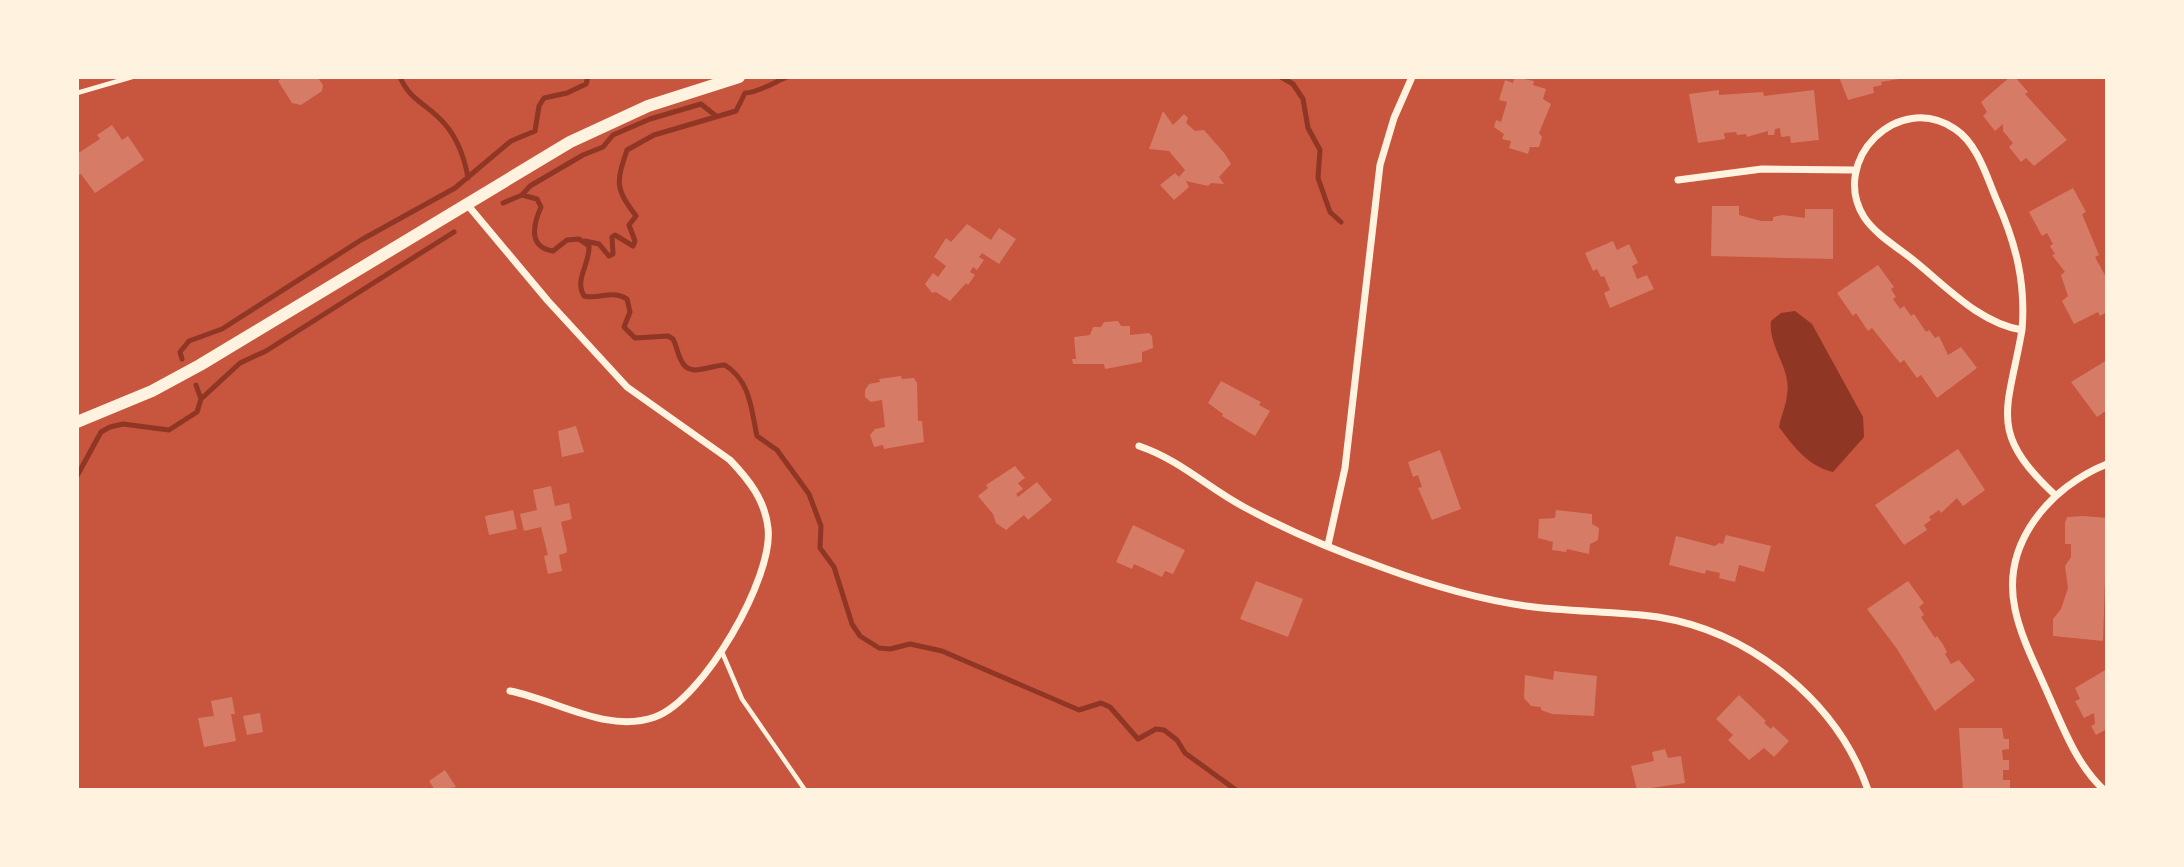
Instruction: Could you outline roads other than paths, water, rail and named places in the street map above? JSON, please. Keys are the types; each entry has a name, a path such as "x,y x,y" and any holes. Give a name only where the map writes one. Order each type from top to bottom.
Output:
{"main road":[{"path":"77,422 152,391 200,365 466,203 606,124 648,106 739,77"}],"street":[{"path":"1328,545 1345,468 1380,165 1394,118 1412,77"},
{"path":"2022,330 1989,321 1876,230 1860,208 1854,170 1872,138 1896,123 1931,120 1956,129 1978,157 2012,235 2024,293 2022,330 2008,399 2007,423 2017,454 2054,495"},
{"path":"1678,180 1762,169 1854,170"},
{"path":"466,203 600,360 627,387 730,460 756,490 769,530 766,556 722,652 697,687 676,706 656,717 612,721 510,691"},
{"path":"1139,446 1168,456 1242,506 1381,567 1478,598 1528,606 1658,617 1714,631 1761,657 1813,700 1850,751 1868,790"},
{"path":"2104,790 2090,775 2066,735 2015,610 2013,592 2019,552 2027,531 2054,495 2073,480 2107,464"}],"lane":[{"path":"77,93 132,77"},
{"path":"722,652 742,699 805,790"}],"waterway":[{"path":"400,77 412,95 449,129 461,152 468,178"},
{"path":"182,359 180,352 189,341 222,329 361,240 455,188 511,141 535,131 539,106 544,98 567,93 586,84 588,77"},
{"path":"585,241 599,244 609,256 613,254 612,237 615,235 633,246 635,241 629,225 636,216 624,199 619,178 627,150 654,135 736,111 745,93 787,77"},
{"path":"1281,77 1293,84 1303,99 1308,128 1320,150 1318,178 1330,212 1341,222"},
{"path":"503,203 522,195 530,186 583,155 603,147 613,135 650,119 701,104 716,116"},
{"path":"522,195 537,199 541,207 535,228 539,245 553,251 567,240 579,239 589,246 581,278 584,296 616,295 627,299 630,312 624,327 635,338 668,336 673,339 681,360 689,369 700,370 725,365 740,379 751,406 757,436 777,450 809,494 821,526 820,548 834,567 852,624 860,636 879,648 890,649 910,644 942,651 1079,710 1101,703 1110,707 1138,739 1156,729 1164,730 1177,740 1185,753 1236,790"},
{"path":"201,399 240,363 266,351 454,232"},
{"path":"77,476 101,432 110,427 123,424 169,430 197,412 201,399 196,385"}]}
